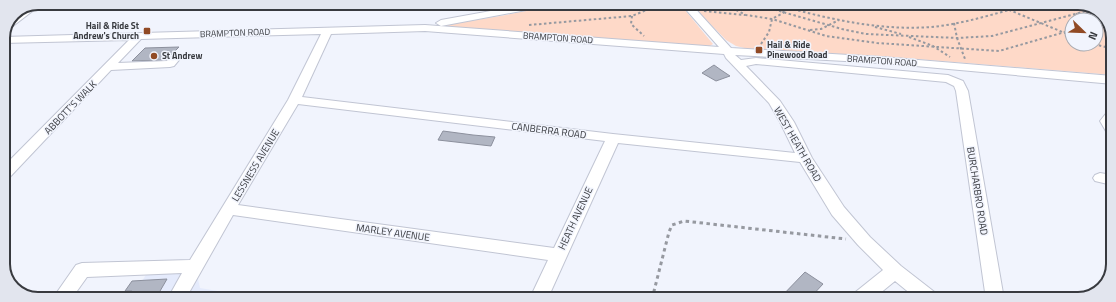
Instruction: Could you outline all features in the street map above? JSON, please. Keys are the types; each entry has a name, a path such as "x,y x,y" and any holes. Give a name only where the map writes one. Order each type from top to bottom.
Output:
{"street":[{"path":"425,28 431,25 510,10"},
{"name":"WEST HEATH ROAD","path":"692,10 728,51 730,56 774,101 787,122 804,158 838,211 864,241 895,271 921,292"},
{"name":"BRAMPTON ROAD","path":"10,40 425,28 967,67 1106,79"},
{"name":"LESSNESS AVENUE","path":"180,292 228,209 294,100 328,30"},
{"name":"ABBOTT'S WALK","path":"10,169 108,67 122,60 137,37"},
{"path":"122,60 170,64 174,60"},
{"name":"BURCHARBRO ROAD","path":"739,64 756,61 948,79 959,84 962,91 994,292"},
{"name":"CANBERRA ROAD","path":"294,100 613,138 804,158"},
{"name":"HEATH AVENUE","path":"542,292 613,138"},
{"name":"MARLEY AVENUE","path":"228,209 558,254"},
{"path":"66,292 82,270 195,266"},
{"path":"869,292 895,271"}],"path":[{"path":"528,26 632,16 646,10"},
{"path":"710,10 772,19 826,36 877,43 999,51 1064,32"},
{"path":"736,10 746,15"},
{"path":"774,10 866,34 957,38 992,36 1064,17"},
{"path":"802,10 839,20 892,28 931,27 1009,10 1064,32"},
{"path":"755,52 769,32 772,19 783,13"},
{"path":"632,16 631,24 645,37 650,45"},
{"path":"808,30 821,29 839,20"},
{"path":"954,23 957,38 962,48 967,67"},
{"path":"866,25 907,36 933,46 967,67"},
{"path":"654,292 672,225 684,221 864,241"}],"shaded area":[{"path":"531,10 685,10 713,44 708,47 440,26"},
{"path":"697,10 1085,11 1089,12 1064,12 1064,52 1104,52 1104,27 1106,36 1106,74 879,56 749,49 736,46 726,40"},
{"path":"195,266 200,288 223,292 136,292 150,268"}],"building":[{"name":"St Andrew","path":"179,47 166,60 132,61 145,48"},
{"path":"714,65 730,76 716,81 702,73"},
{"path":"443,131 495,137 491,146 438,140"},
{"path":"805,272 823,284 816,292 786,292"},
{"path":"167,279 159,292 125,291 132,281"}],"place":[{"name":"Hail & Ride St Andrew's Church","path":"147,31"},
{"name":"Hail & Ride Pinewood Road","path":"759,50"},
{"name":"St Andrew","path":"154,56"}]}
